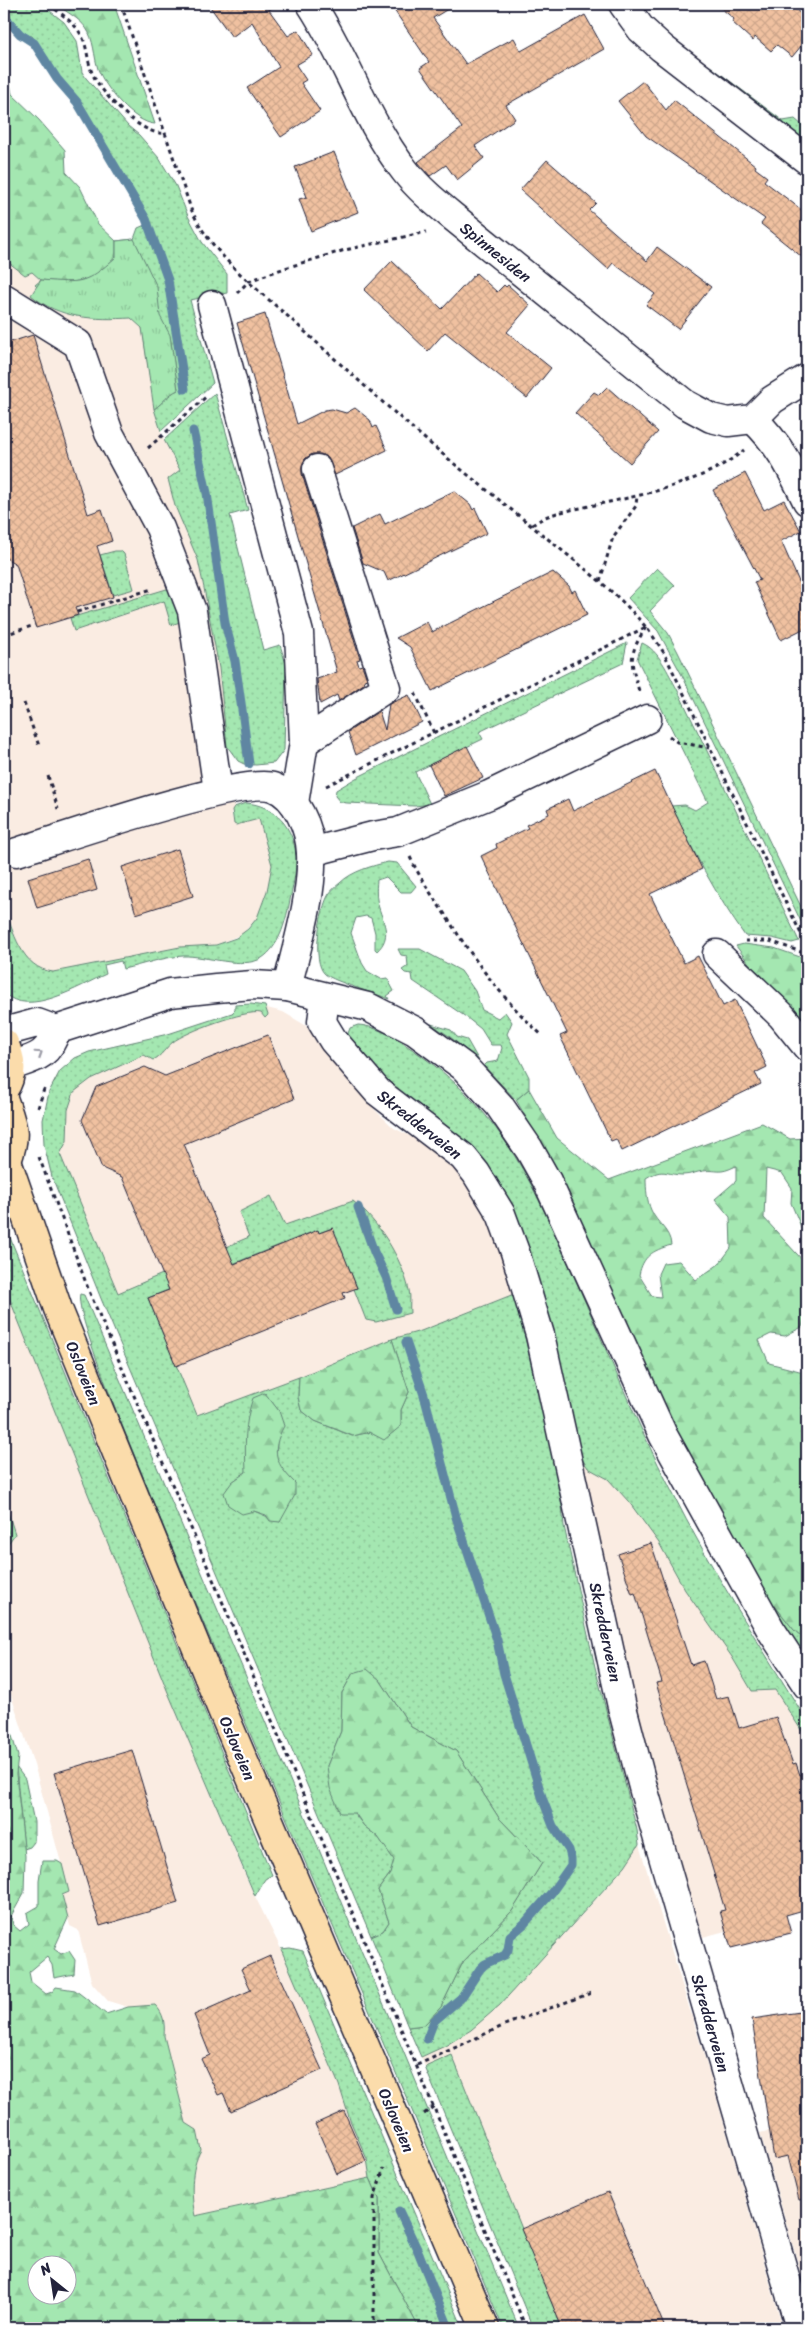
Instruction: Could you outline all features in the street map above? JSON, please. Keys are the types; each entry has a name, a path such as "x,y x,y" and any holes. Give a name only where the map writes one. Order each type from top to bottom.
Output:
{"main road":[{"name":"Osloveien","path":"4,1101 11,1123 14,1142 5,1160 58,1309 222,1710 485,2328"}],"street":[{"name":"Spinnesiden","path":"311,4 377,129 416,185 685,404 711,418 728,422 759,425"},
{"path":"623,4 641,29 662,48 807,160"},
{"path":"4,298 78,344 109,433 160,528 192,611 218,791"},
{"path":"212,305 299,633 304,742 294,803"},
{"path":"807,378 772,400 759,425 783,453 807,501"},
{"path":"304,742 386,688 318,469"},
{"path":"311,852 373,836 398,832 489,795 647,719"},
{"path":"16,852 218,791 262,786 274,788 294,803 305,825 311,852 306,901 287,987"},
{"path":"717,954 781,1016 807,1047"},
{"path":"4,1032 36,1023 56,1030 170,993 244,986 287,987 368,1007 415,1031 464,1067 480,1082 511,1122 547,1181 663,1435 761,1612 807,1685"},
{"name":"Skredderveien","path":"325,996 322,1022 333,1040 378,1092 463,1157 490,1194 501,1214 516,1252 532,1306 558,1412 622,1707 644,1791 800,2328"},
{"path":"6,1066 40,1056 52,1044 56,1030"}],"path":[{"path":"49,4 77,28 82,36 91,72 114,102 141,128 155,134 164,134"},
{"path":"121,4 164,134 198,224 225,259 386,405 457,466 600,581 622,600 646,627 664,653 807,946"},
{"path":"249,281 326,255 426,232 442,226 452,216"},
{"path":"126,464 158,440 231,376"},
{"path":"532,525 545,516 637,495 708,471 737,455 759,425"},
{"path":"600,581 612,537 636,506 637,495"},
{"path":"76,612 180,580"},
{"path":"4,634 35,625"},
{"path":"646,627 636,643 630,662 647,719 677,742 710,748"},
{"path":"294,803 646,627"},
{"path":"4,653 10,673"},
{"path":"24,703 39,746"},
{"path":"398,832 414,865 475,960 518,1014 542,1035"},
{"path":"717,954 733,943 757,940 770,942 800,952 807,950"},
{"path":"37,1111 46,1082"},
{"path":"38,1150 49,1185 89,1291 220,1595 526,2328"},
{"path":"417,2065 507,2024 591,1993"},
{"path":"374,2328 374,2198 385,2164 391,2159 403,2134 434,2106"}],"shaded area":[{"path":"4,262 8,262 25,275 32,272 41,280 31,295 48,307 61,313 102,319 131,318 142,328 154,409 162,436 180,470 168,479 175,506 198,560 219,668 234,807 231,813 236,825 259,819 272,865 267,891 257,918 242,934 216,945 180,947 53,972 44,971 32,963 20,949 4,906"},
{"path":"251,1004 283,1012 305,1025 374,1109 394,1128 432,1147 448,1161 472,1192 489,1222 505,1262 514,1294 421,1331 377,1345 160,1437 52,1177 44,1145 43,1120 53,1082 60,1071 75,1058 89,1052 168,1034 232,1013 235,1010 235,1005"},
{"path":"4,1285 167,1690 249,1884 281,1949 339,2085 350,2120 367,2159 370,2178 195,2216 192,2192 197,2130 186,2123 164,2036 165,2024 155,2005 128,2007 108,2001 92,1983 78,1930 70,1926 62,1895 69,1892 35,1768 11,1695 4,1683 4,1549 15,1534 4,1500"},
{"path":"582,1459 588,1468 608,1479 629,1502 659,1543 685,1590 732,1657 752,1691 775,1690 807,1739 807,1909 703,1937 678,1858 623,1664"},
{"path":"639,1845 710,2075 783,2328 533,2328 421,2057 445,2046 471,2030 500,2005 607,1887 625,1866"},
{"path":"807,2121 807,2294 760,2133"}],"green space":[{"path":"4,4 41,4 64,22 77,41 82,72 128,126 139,135 159,158 176,186 188,216 202,242 227,274 227,293 190,300 213,383 161,431 154,409 178,390 170,336 163,339 164,372 158,387 152,392 141,320 137,312 114,308 86,312 68,311 54,306 41,298 35,285 41,280 53,281 50,289 60,295 67,293 67,289 82,290 82,283 76,281 94,277 116,257 116,241 134,239 138,228 145,225 150,219 89,119 80,100 62,81 32,36 27,35 13,24"},
{"path":"56,4 114,4 155,124 138,118 121,103 107,85 98,69 89,32 76,18"},
{"path":"4,53 12,94 39,120 65,150 66,172 80,187 98,224 116,241 116,257 94,277 69,283 41,280 32,272 25,275 8,262 4,262"},
{"path":"710,66 783,121 795,119 803,126 807,121 807,140 797,136 707,70"},
{"path":"134,239 157,287 160,316 170,335 178,390 154,409 142,328 131,318 104,319 65,313 53,309 31,295 41,280 65,282 82,280 97,273 116,257 116,241"},
{"path":"215,393 248,510 230,515 263,650 280,645 286,664 284,750 274,763 244,764 238,761 227,746 219,668 198,560 175,506 168,479 180,470 164,440"},
{"path":"121,551 124,554 134,589 113,595 100,555"},
{"path":"657,568 675,585 650,611 668,633 678,652 807,919 807,934 682,675 658,631 628,598"},
{"path":"170,588 180,622 171,625 164,601 74,631 70,618"},
{"path":"627,643 623,663 479,732 483,739 415,772 430,804 415,806 347,803 340,802 335,796 336,790 356,778"},
{"path":"642,643 658,656 677,689 799,941 792,943 772,938 745,936 724,905 696,856 671,806 685,805 695,810 708,802 637,659"},
{"path":"246,803 265,808 281,819 291,836 296,856 294,880 283,927 273,948 262,958 245,963 183,956 160,959 123,969 121,961 104,965 106,974 68,992 40,1001 14,1000 4,993 4,906 15,937 26,956 33,964 53,972 180,947 216,945 236,938 248,929 257,918 267,891 272,865 259,819 234,824 232,810 234,807"},
{"path":"388,862 397,863 416,886 411,892 401,892 386,877 377,880 377,901 385,925 386,935 382,946 377,951 375,949 375,933 371,918 366,916 356,918 351,933 362,963 367,971 381,979 387,978 394,991 387,996 389,999 330,977 321,968 318,958 320,922 330,893 350,875"},
{"path":"744,944 774,948 806,959 807,1031 773,995 736,946"},
{"path":"398,949 420,949 461,971 475,991 482,1010 498,1018 505,1012 512,1022 507,1034 529,1077 529,1089 516,1100 484,1066 487,1063 498,1061 502,1048 501,1045 491,1045 481,1029 413,981 412,974 405,973 402,970 408,966 407,956 401,955"},
{"path":"251,1004 265,1006 268,1015 265,1018 261,1013 243,1014 202,1027 173,1042 153,1060 144,1055 91,1079 74,1092 68,1110 67,1141 60,1154 118,1293 249,1237 239,1212 271,1196 285,1225 353,1201 372,1219 395,1253 409,1290 410,1313 376,1322 366,1320 354,1289 357,1288 332,1228 319,1233 317,1230 148,1298 197,1415 299,1377 298,1397 301,1410 315,1421 352,1436 401,1426 401,1410 409,1392 392,1339 421,1331 514,1294 555,1466 564,1526 595,1667 637,1830 639,1845 625,1866 500,2005 471,2030 445,2046 421,2057 408,2027 424,2025 441,2007 463,1962 512,1911 542,1863 499,1818 456,1751 411,1727 380,1680 367,1670 353,1673 342,1693 341,1731 327,1766 354,1813 364,1826 378,1837 395,1860 390,1874 378,1890 389,1922 383,1931 371,1936 102,1301 52,1177 44,1145 43,1120 49,1092 60,1071 75,1058 89,1052 168,1034 232,1013 235,1010 235,1005","holes":["265,1394 279,1411 276,1458 281,1469 295,1483 280,1522 254,1511 232,1482 246,1472"]},
{"path":"431,1024 451,1030 457,1037 467,1040 479,1061 449,1036"},
{"path":"358,1025 382,1031 398,1040 449,1078 474,1102 496,1128 514,1156 531,1184 546,1215 634,1412 686,1520 719,1578 807,1721 807,1739 775,1690 752,1691 732,1657 685,1590 659,1543 629,1502 608,1479 588,1468 582,1459 534,1273 411,1102 373,1066 347,1036 350,1028"},
{"path":"529,1089 557,1138 609,1180 762,1123 790,1139 807,1138 807,1241 791,1203 792,1188 782,1173 766,1169 764,1218 807,1265 807,1306 802,1327 785,1336 771,1334 759,1340 769,1363 807,1373 807,1641 794,1630 768,1597 696,1468 657,1391 559,1175 516,1100","holes":["736,1166 736,1181 715,1199 730,1217 731,1248 719,1264 696,1280 679,1261 663,1263 658,1274 661,1297 652,1296 639,1275 643,1263 649,1255 671,1245 666,1231 650,1206 646,1178 661,1172 686,1175 703,1171 722,1171"]},
{"path":"4,1223 272,1875 265,1879 255,1896 167,1690 4,1285"},
{"path":"80,1294 84,1295 287,1773 519,2328 503,2328 416,2119 237,1703 108,1390 86,1329"},
{"path":"392,1339 409,1392 401,1410 401,1426 384,1440 369,1432 353,1436 315,1421 301,1410 298,1397 299,1377"},
{"path":"265,1393 279,1411 284,1426 276,1450 279,1463 295,1483 295,1495 280,1522 270,1521 266,1515 254,1511 242,1514 228,1505 224,1493 232,1482 246,1472 246,1435 250,1407 253,1398"},
{"path":"4,1500 15,1534 4,1549"},
{"path":"768,1597 794,1630 807,1641 807,1662"},
{"path":"367,1669 380,1680 411,1727 456,1751 499,1818 542,1863 512,1911 463,1962 441,2007 424,2025 408,2027 371,1936 383,1931 389,1922 378,1890 390,1874 394,1860 378,1837 364,1826 355,1813 340,1813 330,1788 327,1766 341,1731 342,1693 353,1673"},
{"path":"4,1709 18,1756 16,1774 25,1856 24,1893 11,1916 13,1925 20,1931 29,1924 27,1913 39,1906 39,1880 42,1861 57,1861 62,1864 69,1892 62,1895 68,1918 54,1949 61,1954 69,1951 75,1960 74,1974 54,1978 52,1965 47,1957 29,1972 31,1982 46,1994 52,1992 56,1987 75,1990 106,2014 128,2007 155,2005 158,2008 163,2019 164,2036 186,2123 197,2130 201,2150 197,2157 192,2183 195,2216 370,2178 379,2199 379,2253 419,2328 4,2328"},
{"path":"16,1767 25,1779 34,1822 34,1842 30,1847 24,1849"},
{"path":"290,1948 303,1951 463,2328 419,2328 379,2253 379,2199 370,2178 367,2159 350,2120 339,2085 281,1949"},
{"path":"452,2055 562,2328 533,2328 425,2067"}],"building":[{"path":"208,4 277,4 269,10 288,36 298,30 313,55 296,65 306,80 301,83 320,111 281,137 247,88 279,67 252,22 232,37"},
{"path":"390,4 456,4 433,18 466,64 514,38 521,51 585,15 604,49 506,105 515,119 475,146 484,158 457,180 446,165 430,176 418,162 462,128 420,68 429,62"},
{"path":"716,4 789,4 807,19 807,39 792,57 777,45 771,51 755,37 753,41 732,22 734,19"},
{"path":"643,81 666,110 674,100 756,166 755,168 767,177 764,181 807,214 807,261 761,224 765,219 646,136 618,101"},
{"path":"334,152 358,212 311,231 299,199 307,197 295,167"},
{"path":"547,160 596,203 589,210 647,261 657,247 711,287 678,329 646,305 655,294 613,263 608,269 520,190"},
{"path":"392,261 442,309 476,273 497,292 504,285 506,287 508,285 530,305 507,332 551,368 527,398 445,332 428,351 364,290"},
{"path":"265,314 297,424 325,410 332,409 346,413 355,408 370,420 373,428 376,426 387,450 335,475 328,458 321,454 312,454 305,459 302,465 302,474 360,659 357,660 359,666 362,665 367,679 364,680 365,683 339,701 337,695 320,704 317,679 337,672 237,323"},
{"path":"33,335 88,514 102,509 112,541 97,546 113,597 75,608 78,615 36,628 16,564 4,557 4,344"},
{"path":"607,387 658,432 630,463 575,413 594,392 599,395"},
{"path":"745,473 764,510 784,500 801,531 781,541 800,584 807,581 807,627 781,640 754,582 760,580 713,490"},
{"path":"454,491 470,504 473,510 475,508 487,533 388,581 384,572 363,563 352,528 380,514 385,524"},
{"path":"553,572 569,586 572,592 575,590 587,615 432,691 410,647 396,638 427,622 432,632"},
{"path":"409,695 422,722 356,755 348,732 379,711 385,730 389,704"},
{"path":"467,746 483,778 444,796 429,765"},
{"path":"655,771 702,869 650,894 684,963 698,956 723,1006 735,1000 767,1067 755,1073 761,1084 622,1151 616,1139 611,1141 560,1036 567,1033 481,856 497,848 496,844 528,828 526,825 549,814 547,809 568,799 573,811"},
{"path":"178,849 193,896 136,914 122,867"},
{"path":"88,859 97,890 37,908 28,878"},
{"path":"268,1035 294,1099 184,1144 234,1264 318,1230 319,1233 333,1228 357,1288 343,1293 345,1298 176,1366 148,1298 169,1290 122,1177 102,1168 82,1120 96,1087 145,1067 165,1076"},
{"path":"651,1543 691,1665 704,1661 716,1699 729,1696 739,1728 776,1717 793,1764 796,1763 800,1775 807,1773 807,1909 786,1915 791,1933 731,1948 720,1911 725,1910 656,1683 662,1682 635,1593 632,1594 618,1554"},
{"path":"132,1750 178,1903 100,1926 54,1773"},
{"path":"270,1956 322,2070 231,2111 223,2093 218,2095 201,2059 210,2055 194,2015 251,1990 241,1969"},
{"path":"807,2011 807,2199 799,2200 788,2156 774,2159 752,2019"},
{"path":"344,2111 366,2161 337,2174 315,2124"},
{"path":"608,2192 665,2328 562,2328 521,2229"}],"waterway":[{"path":"4,16 20,34 34,43 57,79 77,102 146,219 168,280 185,389"},
{"path":"193,431 207,493 225,623 235,661 249,764"},
{"path":"358,1207 374,1252 386,1277 396,1309"},
{"path":"406,1342 424,1395 456,1517 497,1640 504,1674 543,1800 553,1826 569,1850 571,1858 571,1865 552,1892 524,1924 510,1936 508,1950 505,1955 485,1964 480,1969 461,1998 434,2021 427,2039"},
{"path":"399,2211 418,2251 449,2328"}]}
